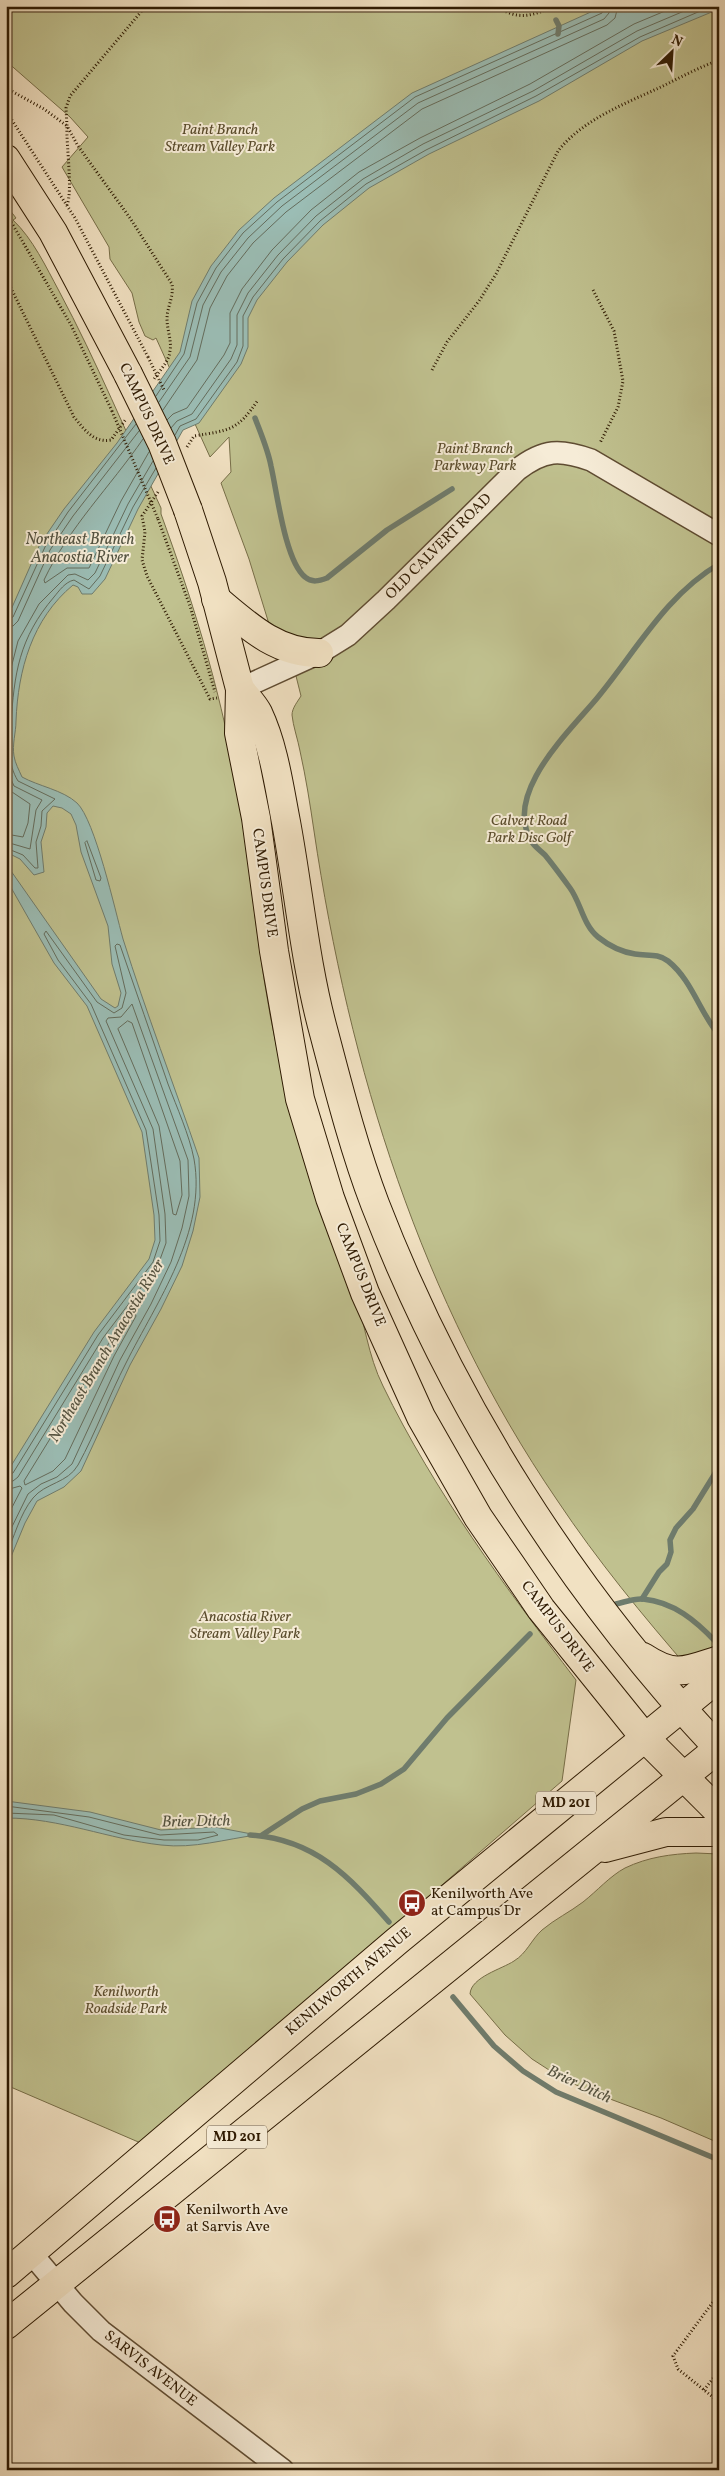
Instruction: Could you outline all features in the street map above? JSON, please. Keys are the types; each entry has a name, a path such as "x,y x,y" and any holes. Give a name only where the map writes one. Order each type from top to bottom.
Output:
{"main road":[{"name":"CAMPUS DRIVE","path":"6,159 138,365 162,443 188,510 216,599 240,690 239,733 256,818 274,951 296,1081 330,1198 365,1293 422,1417 478,1517 541,1609 645,1738 719,1812"},
{"path":"216,599 263,637 301,652 319,653"},
{"name":"CAMPUS DRIVE","path":"240,690 257,711 272,751 290,844 314,999 362,1167 397,1258 461,1394 558,1552 634,1651 681,1708 719,1749"},
{"path":"634,1651 656,1666 675,1672 719,1660"},
{"name":"KENILWORTH AVENUE","path":"6,2274 397,1941 719,1677"},
{"name":"MD 201","path":"6,2325 719,1749"},
{"path":"592,1852 666,1832 719,1832"}],"street":[{"name":"OLD CALVERT ROAD","path":"240,690 319,653 364,621 517,470 540,454 556,452 572,454 591,460 719,535"},
{"name":"SARVIS AVENUE","path":"31,2252 56,2284 101,2331 283,2470"}],"path":[{"path":"67,205 70,187 66,152 66,108 70,96 146,6"},
{"path":"497,6 519,17 529,16 554,6"},
{"path":"432,370 447,342 479,301 496,274 558,151 566,141 579,130 625,103 719,60"},
{"path":"6,88 44,109 67,126 78,146 130,218 172,284 173,294 169,304 167,320 170,345"},
{"path":"6,110 67,205 138,365"},
{"path":"6,213 71,325 112,411 158,519 190,606 217,698 240,690"},
{"path":"6,278 74,417 86,432 96,439 105,441"},
{"path":"593,290 614,331 623,381 618,407 596,451"},
{"path":"6,1322 6,1345"},
{"path":"719,2294 672,2356 678,2369 719,2402"},
{"path":"704,2390 719,2371"}],"green space":[{"name":"Paint Branch Parkway Park","path":"6,6 719,6 719,1667 690,1670 621,1587 572,1522 509,1424 467,1345 430,1263 398,1180 370,1094 348,1008 329,920 306,781 292,715 295,705 301,696 285,632 269,624 249,559 221,483 231,472 229,437 210,457 156,338 153,340 145,336 139,322 132,293 110,259 109,247 62,167 88,137 70,117 6,61"},
{"name":"Anacostia River Stream Valley Park","path":"6,205 16,218 13,220 33,244 44,263 99,372 161,508 161,514 194,610 213,675 235,775 264,981 284,1080 312,1170 358,1301 378,1374 403,1425 448,1501 497,1574 576,1680 562,1781 143,2144 6,2085"},
{"path":"719,1854 719,2143 563,2079 532,2059 505,2035 470,1994 472,1988 481,1978 518,1958 542,1930 583,1902 619,1871 651,1859 669,1855"}],"water":[{"name":"Northeast Branch Anacostia River","path":"604,6 719,6 719,9 642,41 539,101 429,154 369,188 323,225 287,262 257,300 248,318 248,347 241,364 199,423 183,430 138,509 105,579 92,594 82,594 78,587 73,585 47,613 30,647 24,665 17,702 13,747 15,761 22,777 58,791 77,803 91,827 104,866 123,939 199,1158 200,1197 193,1231 182,1266 130,1365 81,1471 64,1487 37,1501 25,1523 8,1564 6,1601 6,1474 94,1332 149,1259 155,1240 154,1215 142,1132 87,1006 54,963 6,879 6,860 11,871 101,999 115,1008 118,1006 121,993 112,964 108,926 81,852 76,825 71,814 62,808 53,806 47,813 46,827 41,842 44,872 34,875 20,859 8,853 6,855 6,621 40,544 64,509 117,443 180,352 192,301 211,266 239,230 274,198 412,93"},
{"path":"6,1801 90,1812 161,1830 215,1827 257,1835 197,1845 161,1845 46,1821 6,1818"}],"waterway":[{"path":"556,20 559,26 558,34"},
{"path":"255,418 270,460 283,525 292,557 298,569 310,580 318,581 327,578 387,530 452,489"},
{"path":"719,564 683,591 653,625 598,697 543,764 532,784 525,804 525,823 533,844 545,855 574,894 585,920 593,932 606,943 620,950 656,956 668,961 690,987 706,1017 719,1035"},
{"path":"642,1599 659,1572 667,1564 671,1552 670,1540 676,1528 693,1509 719,1467"},
{"path":"616,1604 640,1599 665,1604 684,1614 716,1642"},
{"path":"262,1835 302,1809 320,1801 356,1794 381,1784 404,1769 447,1718 530,1634"},
{"name":"Brier Ditch","path":"250,1835 273,1838 312,1852 344,1875 389,1922"},
{"name":"Brier Ditch","path":"453,1997 494,2046 523,2071 556,2092 719,2160"}],"place":[{"name":"Kenilworth Ave at Campus Dr","path":"412,1903"},
{"name":"Kenilworth Ave at Sarvis Ave","path":"167,2219"}],"park label":[{"name":"Paint Branch Stream Valley Park","path":"220,138"},
{"name":"Calvert Road Park Disc Golf","path":"529,830"},
{"name":"Kenilworth Roadside Park","path":"126,2000"}]}
